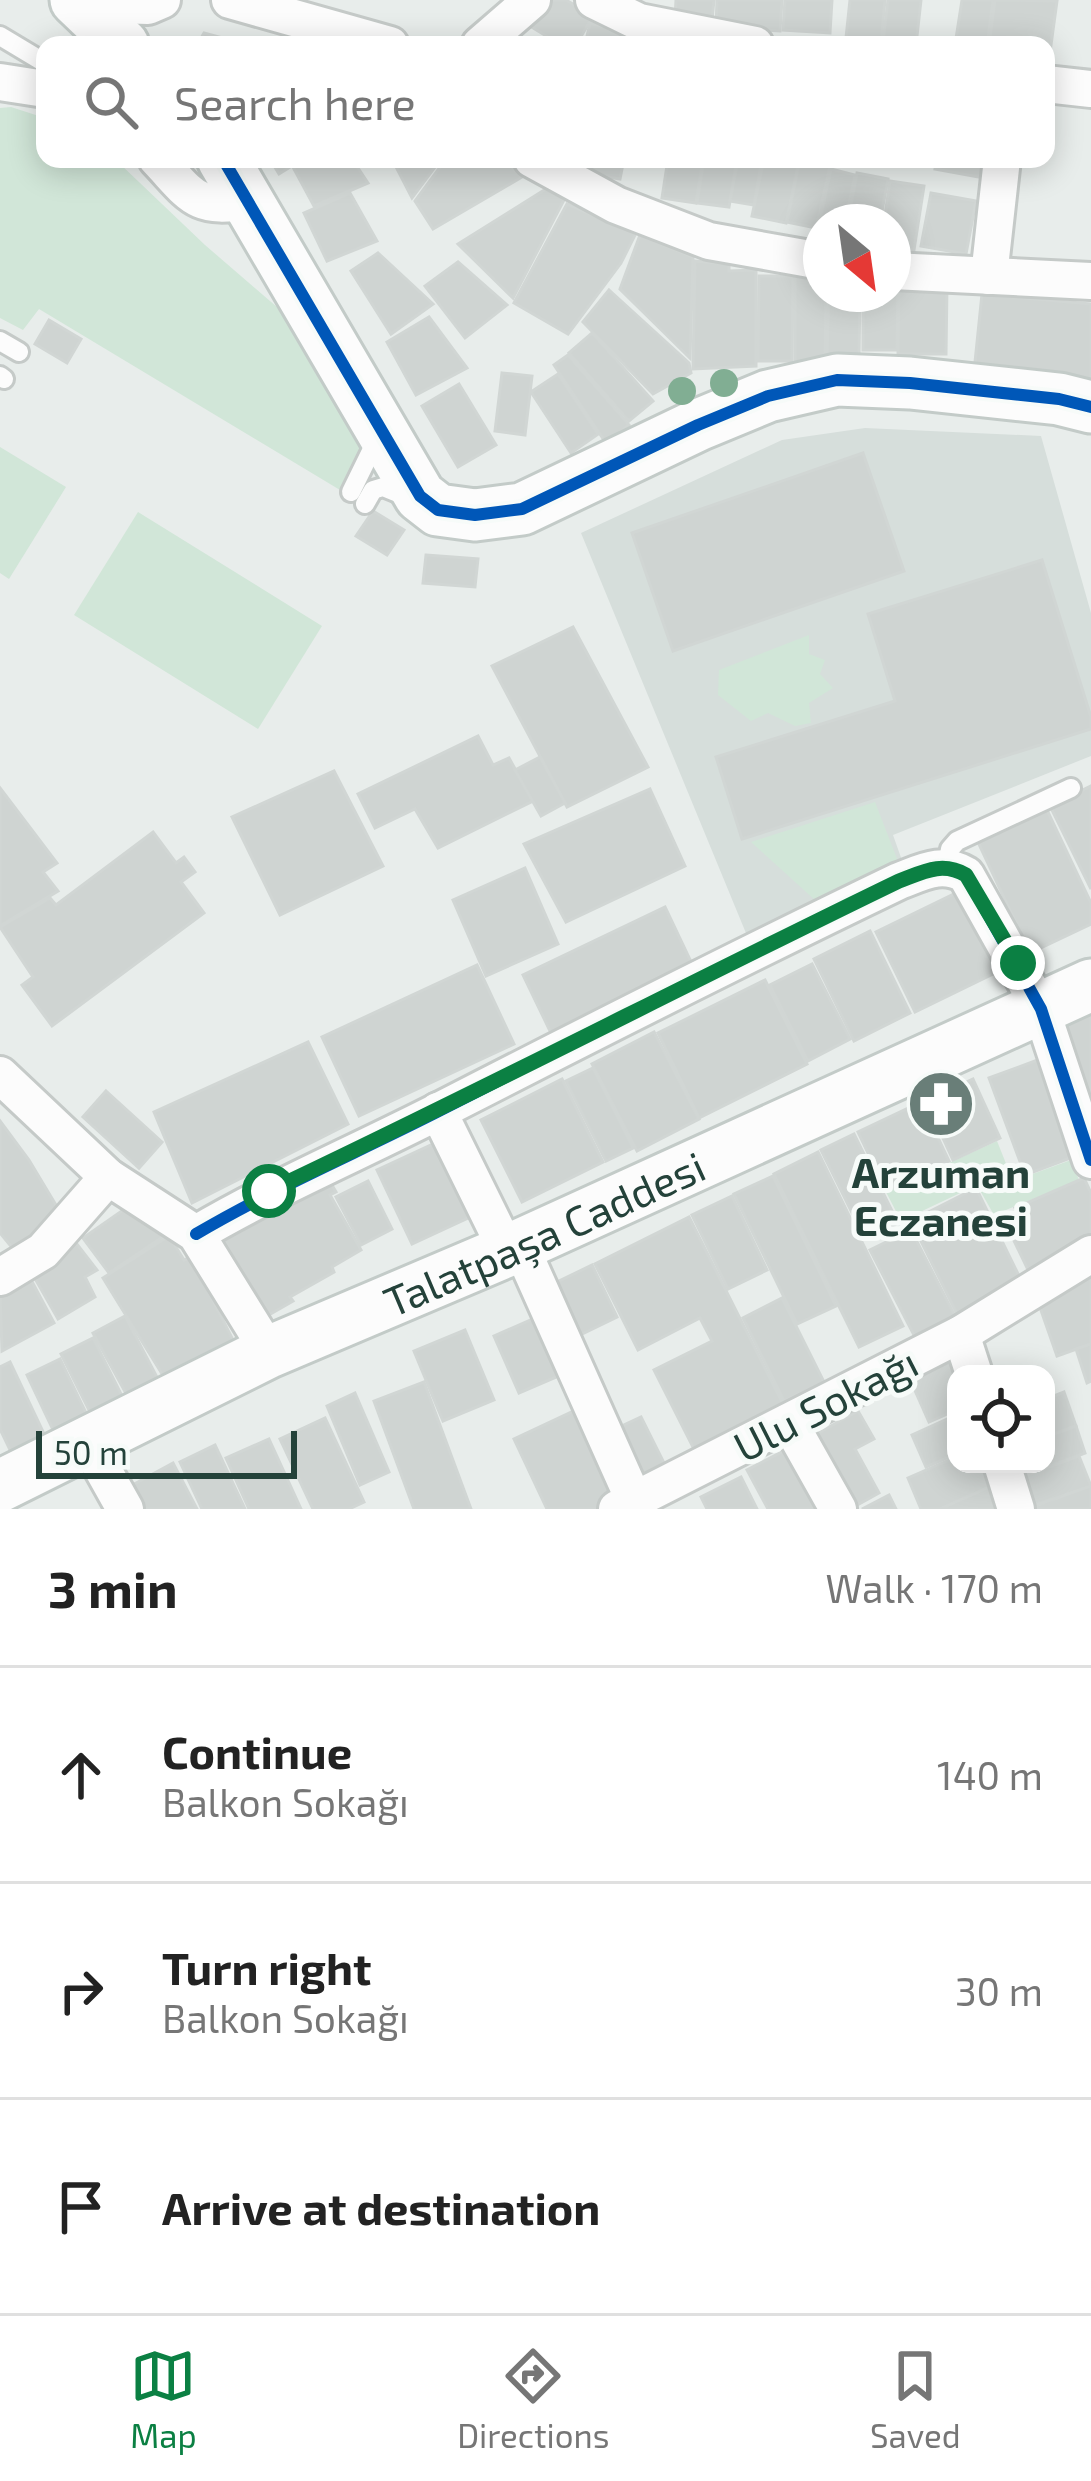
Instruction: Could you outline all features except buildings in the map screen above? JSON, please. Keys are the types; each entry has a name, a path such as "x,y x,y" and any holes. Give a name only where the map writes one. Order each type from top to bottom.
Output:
{"main road":[{"path":"80,2 114,36"},
{"path":"236,180 421,496 438,510 475,515 522,509 698,424 768,397 837,380 910,383 1059,399 1091,407"},
{"name":"Talatpaşa Caddesi","path":"0,1486 269,1352 514,1248 1091,985"}],"street":[{"path":"80,2 148,6 161,0"},
{"path":"230,0 357,36"},
{"path":"483,36 495,0"},
{"path":"490,36 532,0"},
{"path":"594,0 639,22 710,36"},
{"path":"0,82 36,88"},
{"path":"1055,85 1091,89"},
{"path":"166,168 195,199 218,206 236,180"},
{"path":"548,168 616,206 709,241 803,258"},
{"path":"989,276 1001,168"},
{"path":"911,272 1091,281"},
{"path":"196,1234 269,1191 438,1112 650,1001 899,881 947,867 966,875 973,885 1041,1009 1091,1160"},
{"path":"2,1079 108,1178 196,1234 269,1352"},
{"path":"438,1112 514,1248 630,1506"},
{"path":"0,1277 43,1251 108,1178"},
{"name":"Ulu Sokağı","path":"630,1506 961,1334 1091,1254"},
{"path":"961,1334 971,1365"},
{"path":"789,1422 838,1509"},
{"path":"88,1443 125,1509"},
{"path":"1005,1473 1016,1509"}],"lane":[{"path":"0,36 36,58"},
{"path":"0,341 19,352"},
{"path":"381,425 358,498 383,488 438,510"},
{"path":"947,867 950,849 957,841 1071,788"}],"shaded area":[{"path":"865,428 1041,436 1091,613 1091,756 893,835 904,866 748,938 581,533 782,440"}],"green space":[{"path":"0,108 36,115 36,168 124,168 320,344 363,445 340,490 39,309 23,330 0,318"},
{"path":"0,447 66,487 9,579 0,573"},
{"path":"138,512 322,626 258,729 74,615"},
{"path":"809,635 809,654 825,660 820,674 833,688 809,703 811,723 795,726 768,713 751,721 718,695 719,670"},
{"path":"875,802 899,864 816,901 751,842"},
{"path":"997,1141 1013,1181 1071,1160 1079,1180 994,1215 977,1185 901,1221 886,1192"}],"cycle path":[{"path":"228,168 420,496 438,510 475,515 522,509 768,396 837,380 910,383 1059,399 1091,407"},
{"path":"196,1234 784,937 899,881 941,868 966,875 1041,1009 1091,1160"}],"place":[{"name":"Arzuman Eczanesi","path":"941,1104"}],"route":[{"path":"269,1191 438,1112 650,1001 899,881 939,867 952,867 966,875 1018,963"}]}
